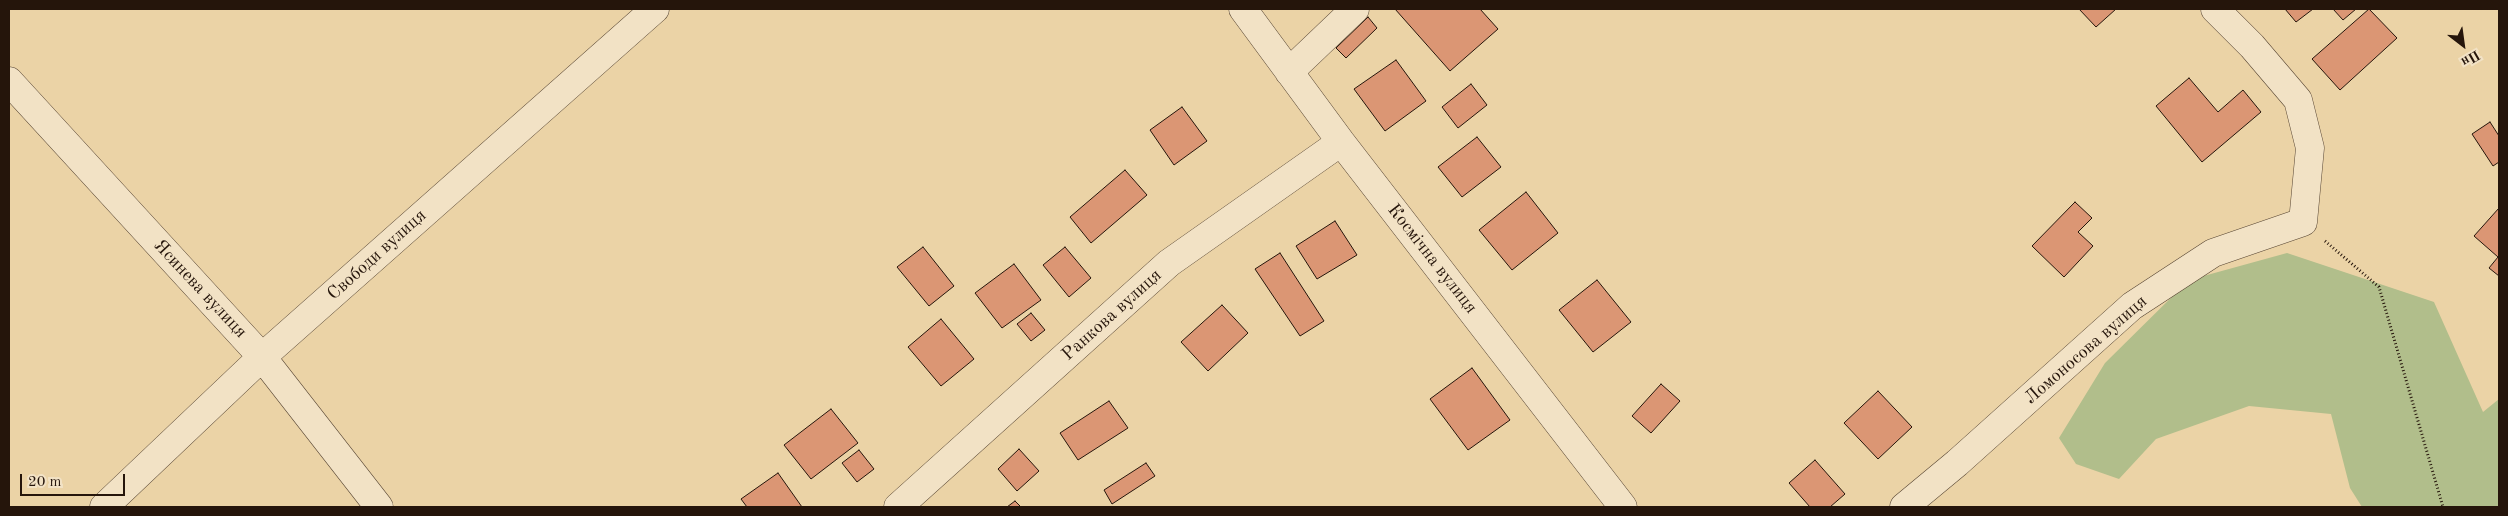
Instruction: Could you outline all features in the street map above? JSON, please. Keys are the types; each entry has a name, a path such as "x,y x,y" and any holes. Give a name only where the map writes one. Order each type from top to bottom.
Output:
{"street":[{"name":"Свободи вулиця","path":"104,507 262,357 655,9"},
{"name":"Космічна вулиця","path":"1243,9 1341,142 1623,507"},
{"path":"1289,72 1355,9"},
{"path":"2215,9 2252,46 2298,100 2310,148 2303,222"},
{"name":"Ясинева вулиця","path":"9,80 262,357 379,507"},
{"name":"Ранкова вулиця","path":"898,507 1169,263 1341,142"},
{"name":"Ломоносова вулиця","path":"1904,507 2132,306 2214,253 2303,222"}],"path":[{"path":"2303,222 2378,287 2443,507"}],"green space":[{"path":"2287,253 2434,302 2483,412 2499,399 2499,507 2362,507 2350,488 2331,414 2249,406 2156,439 2119,479 2076,464 2059,438 2105,363 2189,280"}],"building":[{"path":"1395,9 1480,9 1498,29 1450,71"},
{"path":"2079,9 2116,9 2096,27"},
{"path":"2285,9 2313,9 2296,22"},
{"path":"2333,9 2356,9 2343,20"},
{"path":"2369,9 2397,38 2340,90 2312,59"},
{"path":"1368,17 1377,28 1346,58 1336,48"},
{"path":"1396,60 1426,101 1385,131 1354,89"},
{"path":"2189,78 2218,112 2243,90 2261,112 2202,162 2156,106"},
{"path":"1471,84 1487,105 1458,128 1442,107"},
{"path":"1182,107 1207,141 1174,165 1150,130"},
{"path":"2490,122 2499,136 2499,162 2493,166 2472,134"},
{"path":"1477,137 1501,167 1462,197 1438,167"},
{"path":"1125,170 1147,195 1091,243 1070,217"},
{"path":"1526,192 1558,233 1512,270 1479,230"},
{"path":"2075,202 2092,218 2078,232 2093,246 2064,277 2032,246"},
{"path":"2499,208 2499,276 2489,268 2498,257 2474,236"},
{"path":"1335,221 1357,255 1317,279 1296,246"},
{"path":"923,247 954,286 929,306 897,267"},
{"path":"1065,247 1091,278 1069,297 1043,265"},
{"path":"1280,253 1324,321 1300,336 1255,269"},
{"path":"1014,264 1041,300 1002,328 975,293"},
{"path":"1597,280 1631,322 1593,352 1559,310"},
{"path":"1222,305 1248,333 1208,371 1181,342"},
{"path":"1031,313 1045,330 1031,341 1017,324"},
{"path":"941,319 974,359 941,386 908,347"},
{"path":"1472,368 1510,420 1468,450 1430,399"},
{"path":"1661,384 1680,401 1651,433 1632,416"},
{"path":"1878,391 1912,427 1878,459 1844,423"},
{"path":"1109,401 1128,428 1078,460 1060,433"},
{"path":"831,409 858,443 811,479 784,445"},
{"path":"1019,449 1039,471 1017,491 998,469"},
{"path":"859,450 874,469 857,482 842,463"},
{"path":"1815,460 1845,494 1830,507 1810,507 1789,483"},
{"path":"1146,463 1155,476 1112,504 1104,490"},
{"path":"778,473 802,507 747,507 741,499"},
{"path":"1015,501 1021,507 1007,507"}]}
